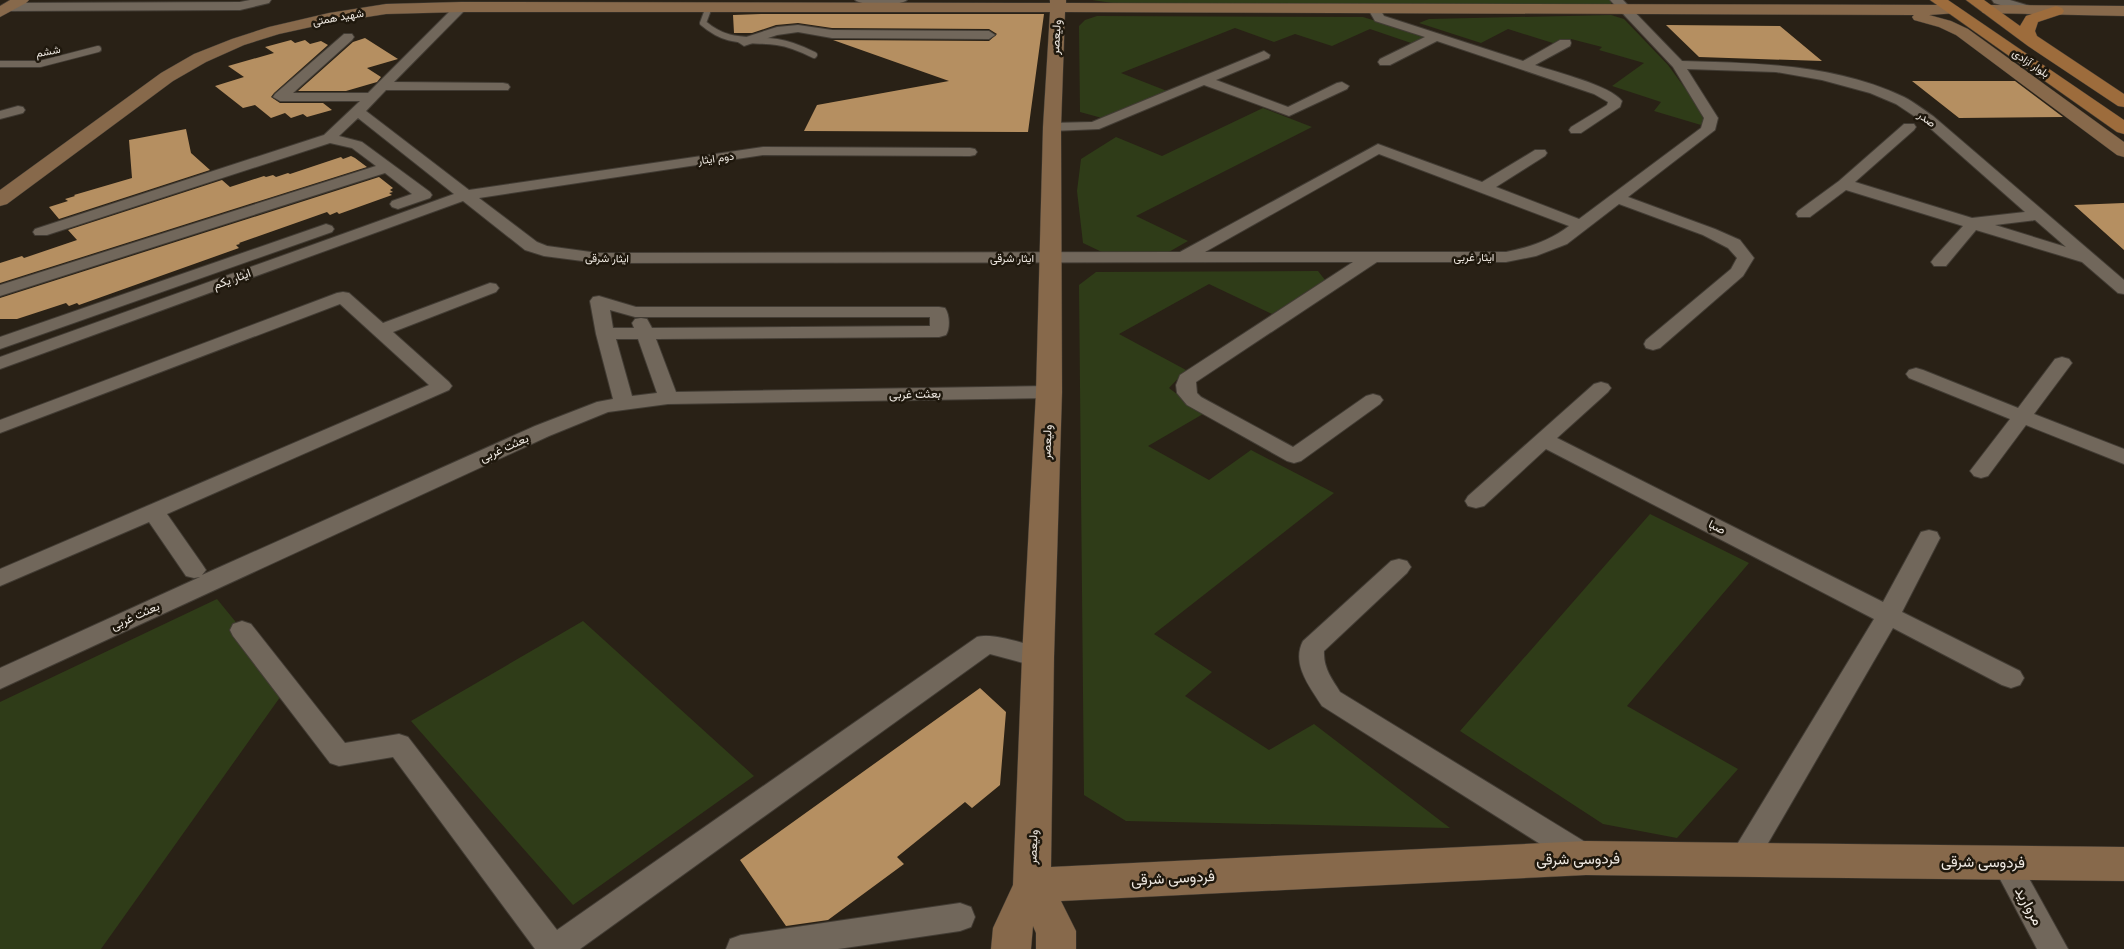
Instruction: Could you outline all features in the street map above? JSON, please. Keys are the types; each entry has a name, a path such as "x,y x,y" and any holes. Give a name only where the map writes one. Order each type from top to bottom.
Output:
{"main road":[{"path":"386,9 422,0"},
{"path":"1874,10 1896,8 1901,6 1905,0"},
{"name":"بلوار آزادی","path":"1974,0 1994,5 2034,43 2124,102"},
{"name":"شهید همتی","path":"0,200 167,76 200,58 275,30 330,18 386,9 465,4 709,7 910,2 1374,9 1620,5 1874,10"},
{"name":"ولیعصر","path":"1011,949 1013,928 1032,885 1038,657 1049,392 1052,127 1058,4"},
{"path":"1994,5 2029,10 2124,11"},
{"path":"1874,10 1926,18 1945,11 1962,32 2124,151"},
{"name":"بلوار آزادی","path":"1945,11 1989,34 2124,128"},
{"path":"2034,43 2026,35 2026,30 2032,18 2056,11"},
{"path":"2002,61 2030,62"},
{"path":"0,176 53,161"},
{"name":"فردوسی شرقی","path":"1032,885 1586,858 2124,864"},
{"name":"ولیعصر","path":"1032,885 1056,931 1056,949"}],"street":[{"path":"10,6 240,6 265,0"},
{"path":"861,0 910,2"},
{"path":"41,232 329,138 465,4"},
{"name":"ایثار غربی","path":"1050,258 1506,257 1536,252 1561,240 1708,130 1711,118 1678,65 1620,5"},
{"path":"1374,9 1379,18 1599,90 1616,101 1613,106 1576,130"},
{"path":"744,42 777,30 819,30 832,34 989,35"},
{"path":"348,37 280,97 503,86"},
{"path":"1385,62 1436,37"},
{"path":"1524,66 1566,44"},
{"path":"1052,127 1094,126 1264,55"},
{"name":"صدر","path":"1678,65 1785,69 1823,76 1875,90 1901,101 1928,119 2124,289"},
{"path":"1204,80 1289,112 1342,86"},
{"path":"0,115 18,110"},
{"name":"ایثار شرقی","path":"358,111 531,246 544,252 580,257 1050,258"},
{"path":"1804,214 1844,184 1909,127"},
{"path":"0,343 424,195 357,145 329,138"},
{"path":"1181,258 1378,148 1581,225"},
{"name":"دوم ایثار","path":"465,195 763,151 970,152"},
{"path":"1484,188 1540,153"},
{"path":"0,291 387,168"},
{"path":"1844,184 2090,260"},
{"name":"ایثار یکم","path":"0,363 465,195"},
{"path":"1616,198 1710,232 1734,244 1746,258 1737,272 1652,344"},
{"path":"1940,262 1974,223 2038,215"},
{"path":"1372,257 1187,379 1185,389 1188,397 1294,456 1373,400"},
{"path":"380,331 490,288"},
{"path":"0,427 343,297 442,386 0,578"},
{"path":"605,334 939,331 940,312 635,312 599,301 605,334 624,403"},
{"path":"635,312 646,334 668,398"},
{"path":"1981,471 2062,364"},
{"path":"1916,374 2124,457"},
{"path":"1476,501 1601,388"},
{"name":"بعثت غربی","path":"0,679 99,632 542,431 604,406 668,398 1049,392"},
{"name":"صبا","path":"1544,440 1889,614 2010,678"},
{"path":"153,511 194,570"},
{"path":"1743,860 1889,614 1929,538"},
{"path":"1399,567 1312,648 1310,662 1317,678 1331,699 1586,858"},
{"path":"242,630 339,755 399,745 554,949 986,644 1038,657"},
{"name":"مروارید","path":"2006,862 2053,949"},
{"path":"741,949 960,917"}],"lane":[{"path":"709,7 703,23 709,30 730,40 789,44 814,54"},
{"name":"ششم","path":"0,64 40,64 98,49"}],"green space":[{"path":"1092,0 1610,0 1611,7 1126,5"},
{"path":"1611,15 1624,19 1668,65 1698,106 1704,120 1701,125 1654,111 1661,102 1612,86 1644,63 1599,50 1602,47 1571,39 1556,44 1508,29 1481,43 1419,23 1429,19"},
{"path":"1097,16 1363,17 1428,37 1414,44 1370,29 1332,46 1295,34 1274,42 1235,28 1121,73 1167,91 1102,118 1080,112 1079,26 1085,20"},
{"path":"1263,108 1312,127 1136,216 1188,241 1167,253 1104,253 1083,243 1077,191 1081,159 1116,137 1162,156"},
{"path":"1318,271 1325,280 1272,314 1209,284 1119,334 1186,370 1169,388 1203,414 1148,446 1209,480 1251,450 1334,493 1154,634 1212,672 1185,696 1269,750 1314,724 1450,828 1126,821 1084,795 1079,285 1096,272"},
{"path":"1650,514 1749,563 1627,706 1738,769 1677,838 1603,824 1460,731"},
{"path":"217,599 288,686 101,949 0,949 0,702"},
{"path":"583,621 754,776 573,905 411,721"}],"building":[{"path":"1044,14 1028,132 804,131 817,105 949,81 833,40 989,41 997,34 989,29 832,28 798,23 776,25 752,33 734,33 733,15"},
{"path":"1666,25 1780,26 1822,61 1699,57"},
{"path":"365,38 398,59 367,68 381,77 377,82 346,91 298,91 353,42"},
{"path":"291,40 295,43 305,40 310,44 321,41 328,45 271,97 280,103 323,103 332,110 307,117 303,114 291,118 285,113 271,118 255,105 243,108 215,86 244,77 228,66 274,53 265,47"},
{"path":"1912,81 2015,81 2063,117 1959,118"},
{"path":"186,129 191,153 210,170 59,219 49,207 68,201 65,199 74,195 132,178 129,140"},
{"path":"351,156 367,167 0,283 0,263 22,256 24,258 77,240 68,230 222,180 230,187 264,176 273,175 276,177 290,174 341,157 343,159"},
{"path":"379,177 393,188 390,190 393,192 389,193 392,195 339,214 337,212 330,215 327,212 239,243 236,245 239,248 79,305 77,303 69,306 66,303 17,319 0,319 0,298"},
{"path":"2124,203 2124,250 2074,205"},
{"path":"980,688 1006,712 1000,785 972,808 965,802 897,857 904,864 828,920 786,926 740,860"}]}
